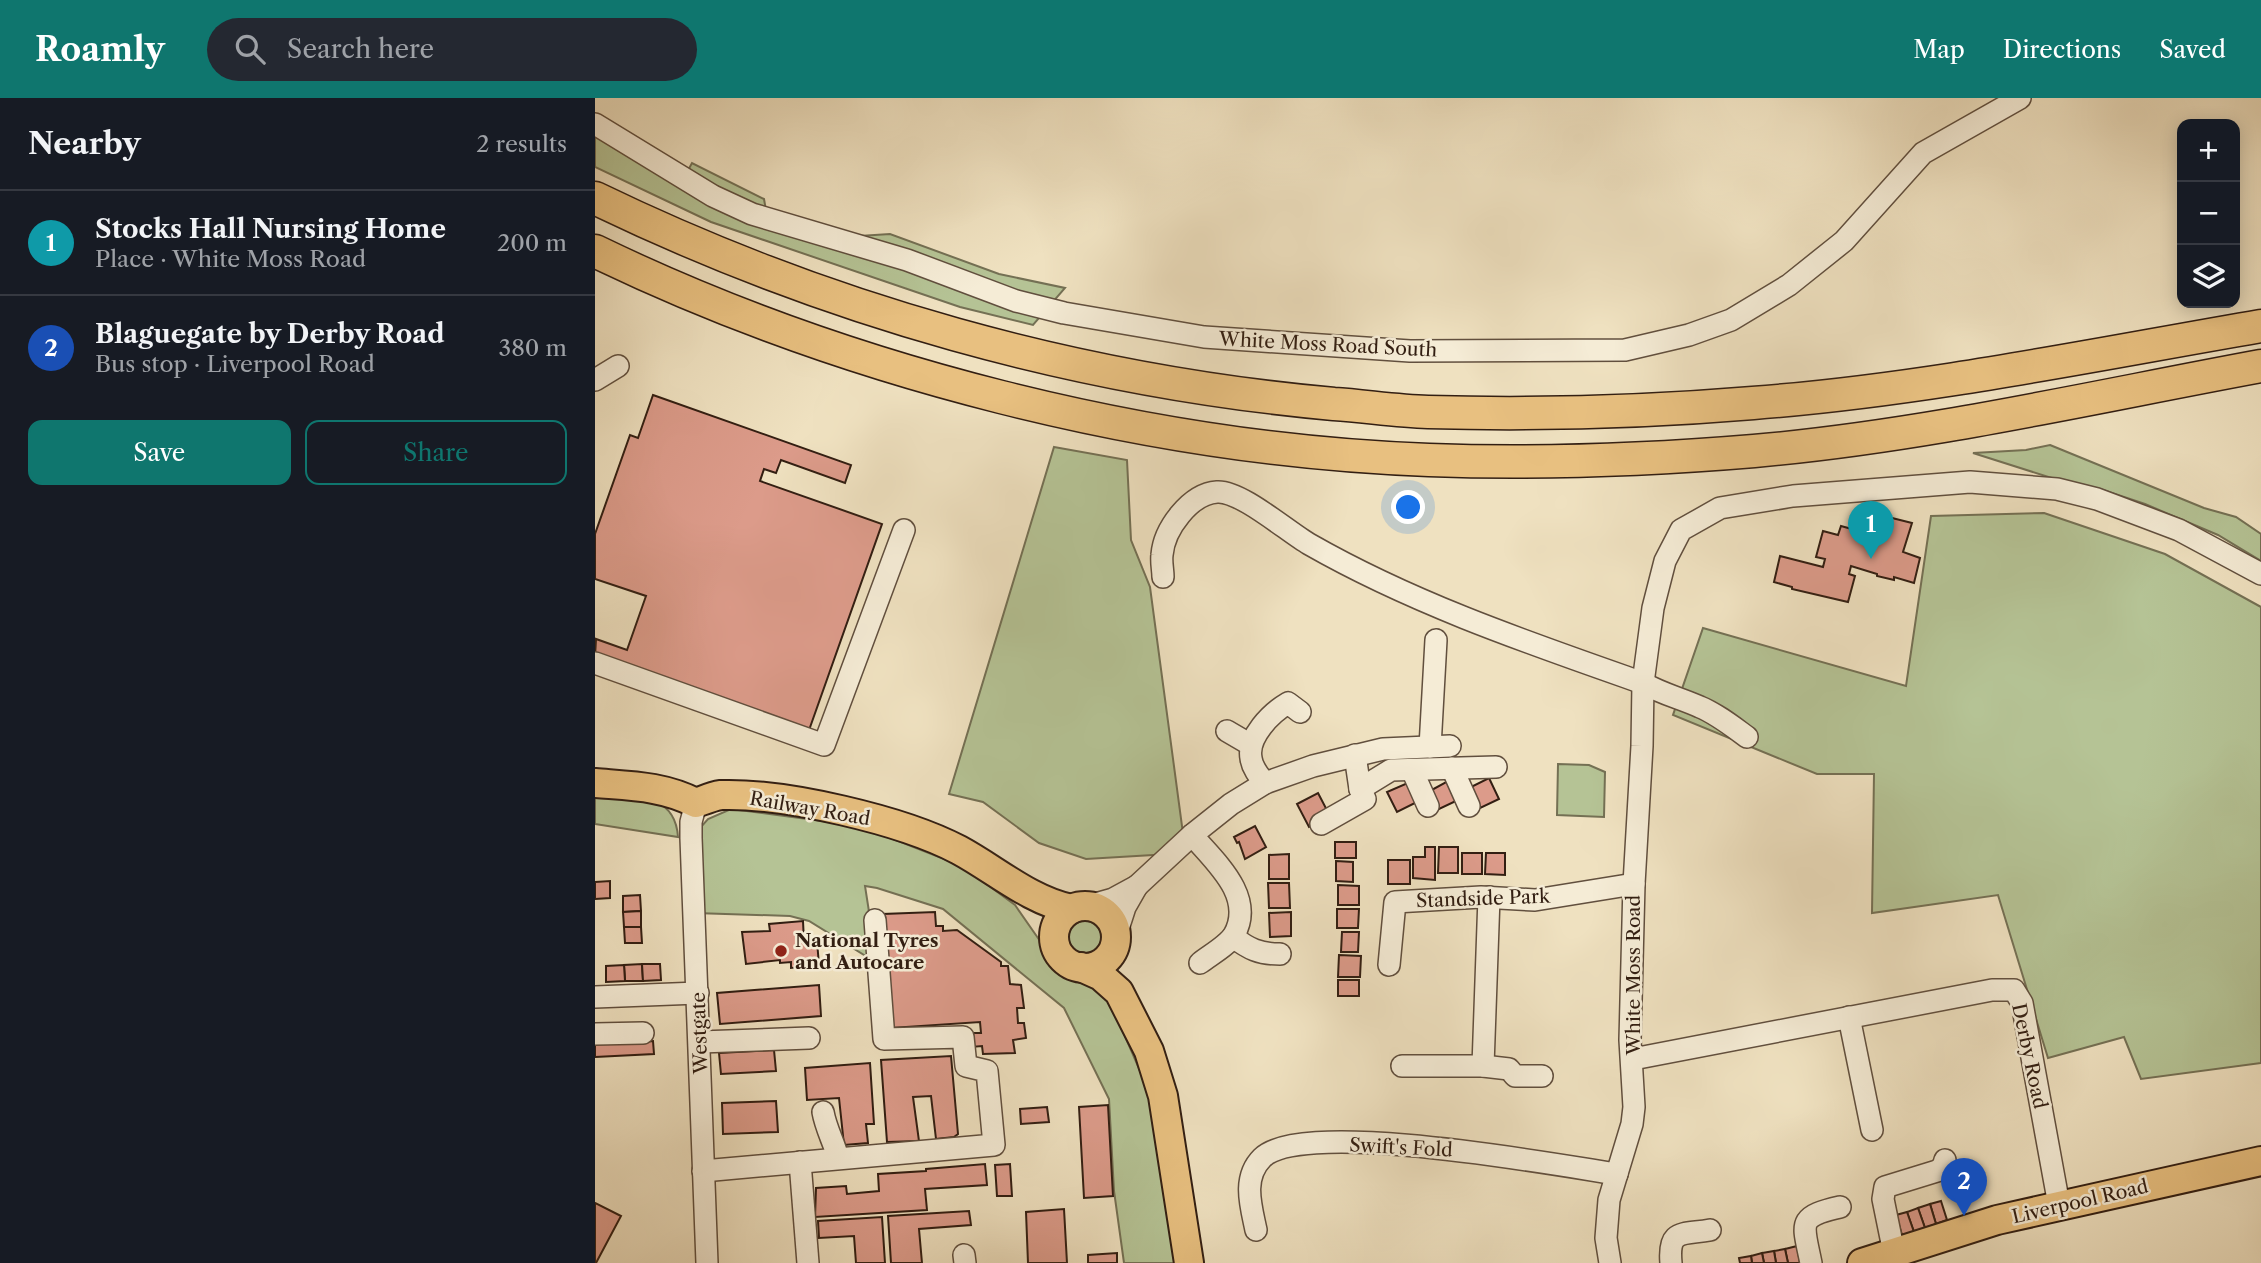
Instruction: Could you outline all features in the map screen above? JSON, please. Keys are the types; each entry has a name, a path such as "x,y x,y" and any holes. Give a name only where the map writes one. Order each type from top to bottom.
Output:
{"highway":[{"path":"595,198 688,241 792,282 920,324 1078,366 1250,396 1424,412 1588,413 1755,403 1916,386 2261,327"},
{"path":"595,251 711,302 846,352 1031,404 1170,433 1291,449 1426,460 1587,462 1758,450 1928,429 2261,366"}],"main road":[{"path":"595,783 655,788 676,793 695,803"},
{"name":"Railway Road","path":"695,803 718,795 754,797 858,815 925,835 955,848 1045,902 1079,908"},
{"name":"Railway Road","path":"1014,884 1054,940"},
{"path":"1127,1004 1109,917 1095,908 1079,908 1058,922 1054,940 1063,958 1110,983 1127,1004 1149,1051 1163,1096 1188,1263"},
{"path":"1081,967 1098,965 1111,953 1115,940"},
{"name":"Liverpool Road","path":"1862,1263 1997,1220 2261,1161"}],"street":[{"name":"White Moss Road South","path":"595,124 713,197 752,214 895,256 1016,302 1064,313 1204,337 1410,351 1625,350 1689,335 1731,320 1789,285 1844,241 1923,153 2020,98"},
{"path":"595,380 618,366"},
{"name":"White Moss Road","path":"1610,1263 1606,1238 1607,1218 1635,1107 1630,1040 1643,683 1653,608 1665,562 1681,530 1720,508 1793,496 1970,482 2057,489 2097,499 2141,514 2213,547 2261,574"},
{"path":"1164,582 1162,555 1170,526 1198,498 1219,491 1239,497 1308,544 1436,607 1517,639 1643,683 1661,694 1700,706 1747,737"},
{"path":"595,663 824,745 904,530"},
{"path":"1079,908 1113,899 1136,886 1192,835 1231,804 1265,783 1313,766 1383,749 1440,747 1436,640"},
{"path":"1265,783 1255,770 1251,758 1251,744 1277,710 1291,701"},
{"path":"1227,731 1251,744"},
{"path":"1355,755 1363,794"},
{"path":"1321,824 1391,770 1496,767"},
{"path":"1453,768 1469,806"},
{"path":"1412,770 1428,806"},
{"name":"Westgate","path":"695,803 691,838 707,1263"},
{"path":"1192,835 1232,883 1237,893 1239,915 1233,937 1200,963"},
{"name":"Standside Park","path":"1389,965 1395,902 1489,897 1535,900 1634,884"},
{"path":"1115,940 1125,908 1136,886"},
{"path":"1483,1066 1489,897"},
{"path":"703,1171 994,1145 987,1071 966,1066 963,1037 884,1039 875,920"},
{"path":"1233,937 1262,954 1280,954"},
{"name":"Derby Road","path":"1633,1059 1992,990 2014,990 2022,1003 2059,1205"},
{"path":"595,997 698,993"},
{"path":"1849,1017 1865,1124"},
{"path":"595,1034 643,1033"},
{"path":"700,1042 809,1038"},
{"path":"1402,1066 1483,1066 1509,1069 1515,1076 1542,1076"},
{"path":"823,1112 838,1158"},
{"name":"Swift's Fold","path":"1256,1230 1249,1186 1252,1175 1263,1157 1271,1152 1295,1146 1324,1143 1418,1144 1617,1174"},
{"path":"1894,1253 1883,1199 1885,1187 1937,1171 1943,1167 1945,1160"},
{"path":"800,1162 808,1263"},
{"path":"1811,1263 1804,1228 1808,1219 1816,1213 1840,1207"},
{"path":"1671,1263 1672,1240 1677,1236 1710,1230"}],"green space":[{"path":"595,124 686,174 692,163 764,199 768,222 859,236 890,234 999,274 1065,288 1033,325 960,307 711,222 595,167"},
{"path":"2050,445 2204,508 2236,517 2261,534 2261,561 2218,535 2145,504 1973,453 2026,450"},
{"path":"1054,447 1127,460 1131,540 1150,587 1184,841 1170,854 1086,859 1039,843 983,802 949,794"},
{"path":"2044,513 2165,554 2261,607 2261,1063 2141,1079 2124,1037 2048,1058 1998,895 1872,913 1874,774 1817,774 1673,715 1703,628 1906,686 1931,516"},
{"path":"1558,764 1589,765 1605,772 1604,817 1557,815"},
{"path":"595,794 649,799 660,804 669,811 675,822 678,837 595,824"},
{"path":"731,809 860,826 962,866 1015,905 1067,975 1089,982 1111,1004 1160,1117 1189,1263 1124,1263 1114,1191 1109,1099 1064,1008 943,909 865,886 877,963 809,921 790,916 695,913 691,838 708,819"},
{"path":"1085,921 1097,926 1102,938 1097,950 1085,955 1073,950 1068,938 1073,926"}],"building":[{"path":"653,395 851,465 845,483 781,460 776,473 764,469 760,481 882,524 808,733 595,657 596,639 627,650 646,596 595,579 595,534 630,435 638,438"},
{"path":"1884,516 1912,523 1903,552 1920,558 1914,583 1894,577 1894,580 1877,576 1851,566 1849,574 1855,576 1848,602 1774,582 1780,556 1823,567 1825,559 1816,557 1823,531 1838,535 1841,526 1866,533 1863,542 1877,545"},
{"path":"1489,778 1499,799 1476,810 1467,789"},
{"path":"1448,781 1458,800 1437,810 1428,792"},
{"path":"1410,782 1419,801 1397,812 1387,792"},
{"path":"1318,793 1330,816 1309,827 1297,804"},
{"path":"1255,826 1266,847 1245,859 1239,842 1237,843 1234,837"},
{"path":"1335,842 1356,842 1356,858 1335,858"},
{"path":"1425,847 1435,847 1435,880 1413,878 1413,857 1425,857"},
{"path":"1439,847 1458,847 1458,873 1438,873"},
{"path":"1462,853 1482,853 1482,874 1462,874"},
{"path":"1486,853 1505,853 1505,875 1485,874"},
{"path":"1289,854 1289,879 1269,879 1269,855"},
{"path":"1388,860 1410,860 1410,884 1388,884"},
{"path":"1336,861 1353,862 1353,882 1336,881"},
{"path":"610,881 610,898 595,899 595,882"},
{"path":"1268,883 1289,883 1290,908 1269,908"},
{"path":"1338,885 1359,886 1359,905 1338,905"},
{"path":"640,895 641,911 623,912 623,896"},
{"path":"1337,909 1359,909 1358,928 1337,928"},
{"path":"641,911 641,927 624,927 623,912"},
{"path":"935,912 936,926 943,926 943,931 957,930 1001,962 1001,966 1008,966 1010,984 1021,985 1024,1008 1017,1008 1018,1023 1024,1023 1026,1038 1013,1040 1015,1053 983,1054 982,1046 971,1047 970,1033 981,1033 980,1022 891,1028 883,914"},
{"path":"1291,912 1291,936 1270,937 1269,913"},
{"name":"National Tyres and Autocare","path":"803,921 804,942 817,941 819,965 791,968 791,962 780,963 780,960 746,964 742,932 770,931 769,924"},
{"path":"624,927 641,927 642,943 625,943"},
{"path":"1342,932 1359,932 1358,952 1341,952"},
{"path":"1339,955 1361,956 1360,977 1338,977"},
{"path":"642,964 643,981 625,981 624,965"},
{"path":"642,964 660,964 661,980 643,981"},
{"path":"624,965 625,981 606,982 606,966"},
{"path":"1338,980 1359,980 1359,996 1338,996"},
{"path":"819,985 821,1016 720,1024 717,993"},
{"path":"653,1041 654,1054 595,1057 595,1044"},
{"path":"774,1050 776,1071 721,1074 719,1053"},
{"path":"951,1056 958,1134 936,1139 931,1096 913,1097 919,1141 887,1142 881,1060"},
{"path":"870,1063 874,1124 866,1124 868,1143 844,1145 839,1098 807,1100 805,1068"},
{"path":"776,1101 778,1132 723,1134 722,1103"},
{"path":"1108,1105 1113,1196 1084,1198 1079,1107"},
{"path":"1047,1107 1049,1122 1021,1124 1020,1109"},
{"path":"985,1164 987,1185 925,1189 927,1210 815,1217 816,1188 846,1186 847,1194 879,1191 878,1174"},
{"path":"1010,1164 1012,1196 997,1196 995,1165"},
{"path":"1941,1201 1947,1220 1936,1224 1930,1204"},
{"path":"595,1203 621,1216 596,1263 595,1263"},
{"path":"1930,1204 1936,1224 1925,1228 1918,1208"},
{"path":"1918,1208 1925,1228 1914,1232 1907,1212"},
{"path":"1064,1209 1067,1263 1028,1263 1026,1212"},
{"path":"969,1211 971,1225 919,1229 922,1263 891,1263 888,1216"},
{"path":"1907,1212 1914,1232 1902,1235 1896,1215"},
{"path":"882,1217 885,1263 856,1263 854,1236 819,1238 818,1221"},
{"path":"1797,1246 1800,1263 1788,1263 1785,1249"},
{"path":"1785,1249 1788,1263 1776,1263 1774,1251"},
{"path":"1774,1251 1776,1263 1764,1263 1762,1253"},
{"path":"1117,1253 1117,1263 1088,1263 1088,1255"},
{"path":"1762,1253 1764,1263 1752,1263 1751,1256"},
{"path":"1751,1256 1752,1263 1740,1263 1739,1258"}],"place":[{"name":"Stocks Hall Nursing Home","path":"1871,559"},
{"name":"National Tyres and Autocare","path":"781,951"},
{"name":"Blaguegate by Derby Road","path":"1964,1216"}]}
